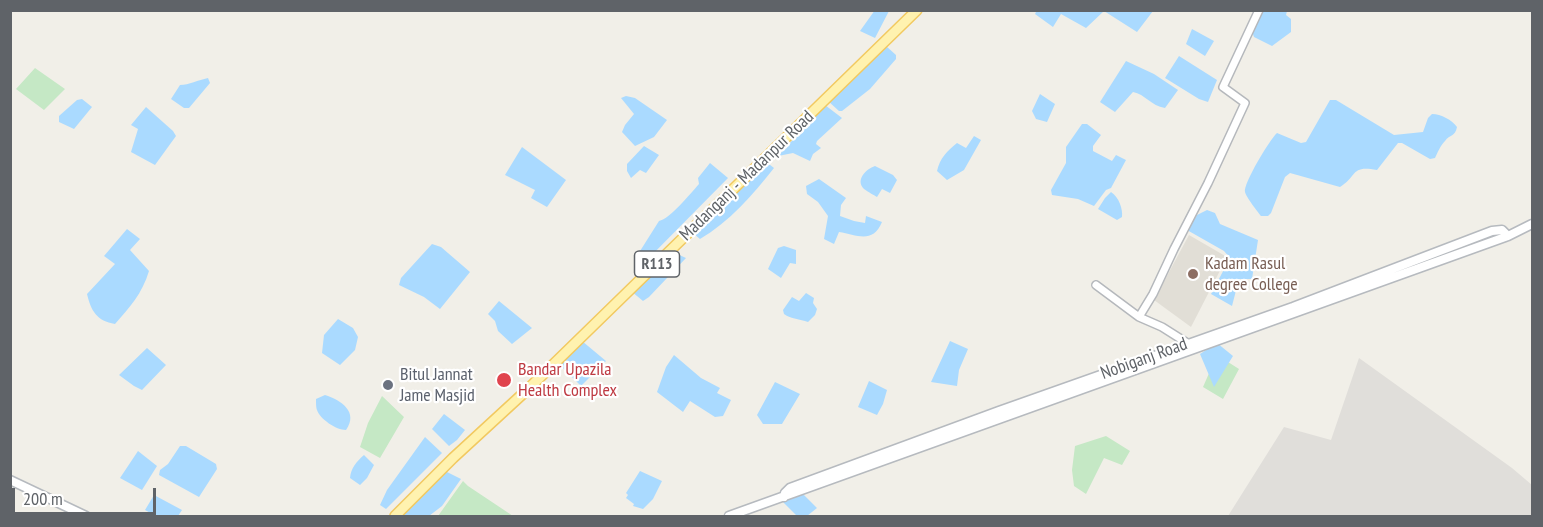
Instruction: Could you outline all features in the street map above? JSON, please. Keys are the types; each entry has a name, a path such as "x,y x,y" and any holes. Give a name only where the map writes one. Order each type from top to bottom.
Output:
{"main road":[{"name":"Madanganj - Madanpur Road","path":"395,516 917,10"},
{"name":"Nobiganj Road","path":"729,516 1191,345 1508,236 1533,224"},
{"path":"10,480 86,516"}],"street":[{"path":"1139,317 1154,294 1245,103 1223,87 1259,10"},
{"path":"1096,285 1139,317 1162,327 1191,345"}],"shaded area":[{"name":"Kadam Rasul degree College","path":"1189,235 1227,257 1191,327 1154,300"},
{"path":"1359,358 1512,468 1532,485 1532,516 1228,516 1284,427 1331,440"}],"green space":[{"path":"35,68 65,89 44,110 16,89"},
{"path":"1217,355 1239,369 1223,399 1203,387"},
{"path":"382,396 404,417 380,458 360,447 368,423"},
{"path":"1106,436 1130,451 1122,465 1104,458 1086,494 1074,486 1072,470 1075,446"},
{"path":"463,481 468,486 513,516 438,516"}],"water":[{"path":"875,10 889,11 875,38 860,31"},
{"path":"1037,10 1104,11 1086,28 1061,14 1053,27 1035,14"},
{"path":"1104,10 1153,11 1137,32"},
{"path":"1258,11 1287,11 1286,15 1291,19 1291,32 1272,46 1254,37 1250,26"},
{"path":"1192,29 1214,41 1205,56 1186,44"},
{"path":"886,46 896,55 896,59 870,89 839,111 828,101"},
{"path":"1179,56 1217,80 1208,102 1165,78"},
{"path":"1126,61 1154,74 1178,90 1165,108 1133,92 1115,112 1100,102"},
{"path":"208,78 210,83 189,108 184,108 171,99 180,85"},
{"path":"1040,94 1055,104 1047,122 1036,119 1032,111"},
{"path":"626,96 635,98 667,120 654,137 635,146 622,132 634,114 621,98"},
{"path":"82,99 92,107 74,129 59,122 59,116 77,100"},
{"path":"1330,100 1336,100 1394,135 1423,132 1432,114 1446,118 1457,127 1442,145 1435,158 1430,159 1398,143 1377,170 1358,170 1340,187 1290,173 1285,177 1271,213 1268,216 1261,216 1245,192 1252,171 1263,152 1277,133 1301,143 1306,142"},
{"path":"825,105 842,118 817,141 816,144 821,148 813,154 810,161 793,153 778,156"},
{"path":"146,107 176,136 155,165 131,152 138,129 131,125"},
{"path":"1082,124 1087,124 1101,135 1093,146 1093,151 1112,161 1116,155 1126,160 1111,188 1106,190 1094,206 1078,199 1052,195 1051,190 1066,163 1066,147"},
{"path":"974,136 981,140 964,170 947,180 937,171 942,159 957,143 966,148"},
{"path":"644,146 659,155 646,173 640,170 631,178 627,171 627,164"},
{"path":"522,147 566,180 547,207 531,198 535,190 505,175"},
{"path":"765,161 774,168 740,207 721,225 700,239 694,234"},
{"path":"710,163 728,178 642,265 635,259 659,221 674,211 699,184 698,178"},
{"path":"875,166 893,175 897,180 890,193 882,189 877,197 864,189 861,182 865,172"},
{"path":"819,179 846,198 841,205 840,216 865,223 866,216 882,222 878,229 869,236 839,232 834,244 824,239 828,216 818,202 807,194 806,186"},
{"path":"1111,192 1118,200 1122,210 1122,217 1117,220 1098,209"},
{"path":"1207,210 1215,213 1220,224 1258,240 1252,279 1239,279 1232,306 1211,294 1230,258 1224,251 1187,230 1197,215"},
{"path":"127,229 140,239 130,250 149,271 131,306 115,324 99,318 87,294 115,264 104,256"},
{"path":"432,244 441,247 470,272 440,309 424,297 399,285 401,278"},
{"path":"784,246 796,250 796,264 790,263 781,278 768,269 778,248"},
{"path":"675,253 686,258 649,297 643,301 631,291"},
{"path":"806,293 814,298 813,303 817,309 808,322 784,314 783,310 792,297 799,301"},
{"path":"499,301 532,328 512,344 498,331 495,321 488,314"},
{"path":"338,319 353,328 358,337 355,350 340,365 322,353 324,335"},
{"path":"582,341 606,361 581,386 559,364"},
{"path":"950,341 968,349 959,370 957,386 931,382"},
{"path":"1217,343 1233,356 1214,387 1200,354"},
{"path":"147,348 166,365 142,390 119,375"},
{"path":"674,355 701,378 720,388 717,393 731,400 723,416 715,417 690,401 683,412 657,392 666,367"},
{"path":"869,381 887,390 877,415 858,407"},
{"path":"775,382 800,394 782,424 763,424 757,415"},
{"path":"325,395 337,400 349,412 349,424 346,430 333,426 316,408 316,399"},
{"path":"444,414 465,430 449,446 432,429"},
{"path":"425,437 442,453 386,509 380,505 387,490"},
{"path":"180,446 186,446 216,464 217,469 199,497 159,475 160,470 168,464"},
{"path":"138,451 157,466 142,490 120,478"},
{"path":"364,455 374,465 360,485 350,478 354,465"},
{"path":"445,471 461,479 442,506 429,516 400,516"},
{"path":"640,471 662,481 653,499 643,509 633,506 634,504 626,498 628,495 626,493"},
{"path":"803,494 817,508 807,516 797,516 783,502"},
{"path":"154,495 182,510 178,516 156,516 145,510"}],"place":[{"name":"Kadam Rasul degree College","path":"1193,274"},
{"name":"Bandar Upazila Health Complex","path":"504,380"},
{"name":"Bitul Jannat Jame Masjid","path":"388,385"}]}
